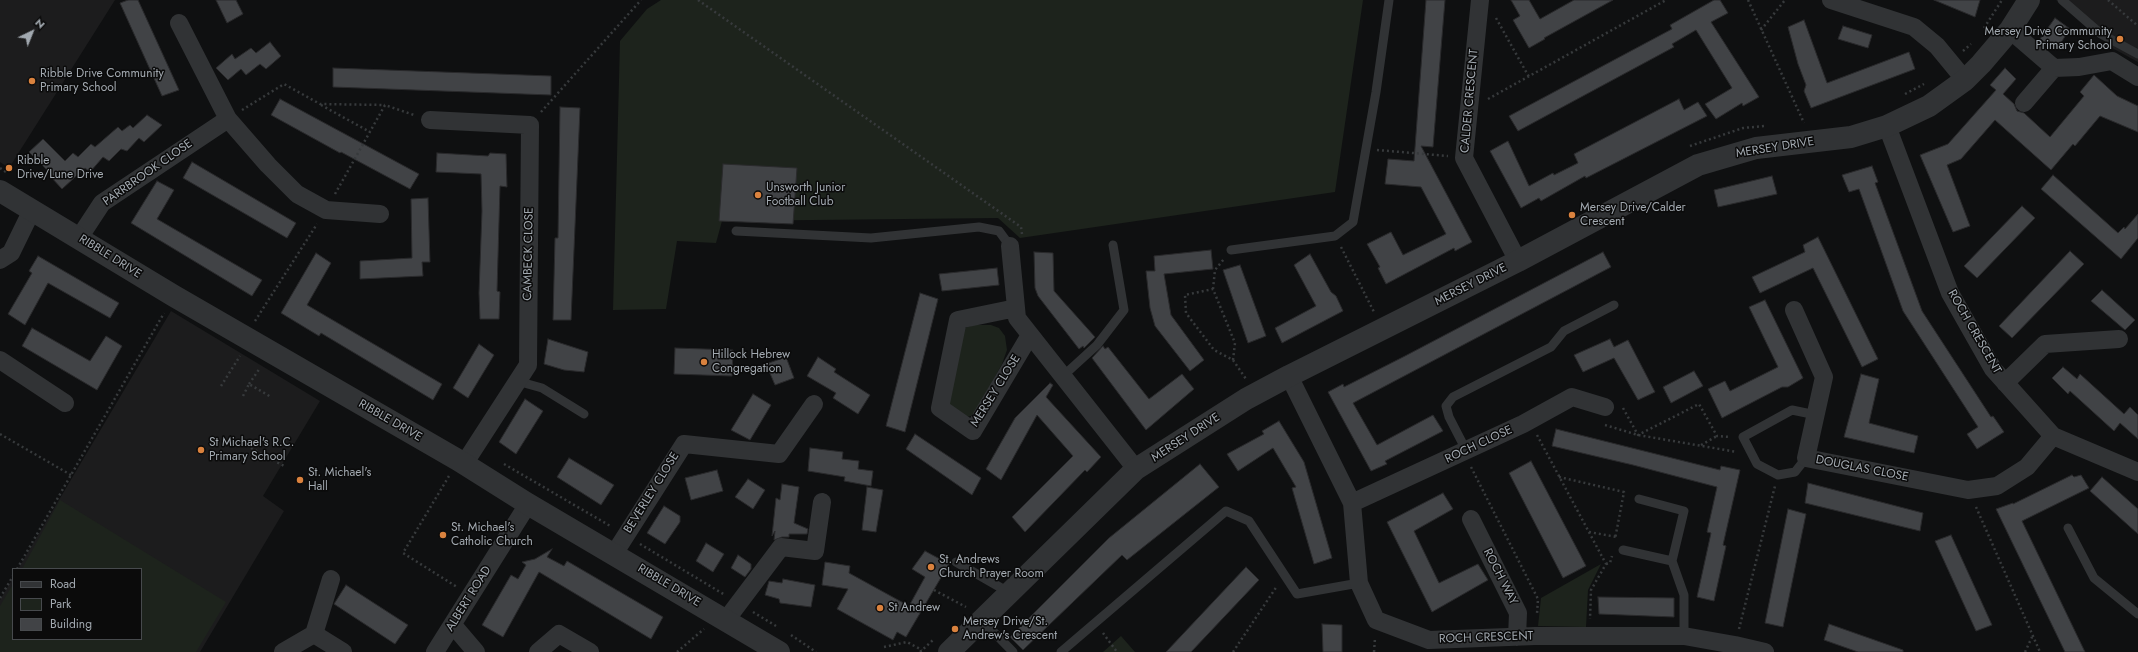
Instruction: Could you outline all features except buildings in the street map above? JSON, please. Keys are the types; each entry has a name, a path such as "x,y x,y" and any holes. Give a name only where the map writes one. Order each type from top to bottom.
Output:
{"street":[{"name":"CALDER CRESCENT","path":"1480,0 1464,158 1518,261"},
{"path":"1831,0 1914,27 1937,46 1965,80"},
{"name":"MERSEY DRIVE","path":"949,652 974,614 1010,593 1136,469 1246,399 1518,261 1698,165 1756,148 1852,138 1887,126 1929,106 1965,80 1981,64 2010,30 2029,0"},
{"path":"179,23 228,119 268,166 297,194 326,210 380,214"},
{"path":"2010,30 2054,68 2080,67 2112,61 2138,77"},
{"path":"2024,103 2054,68"},
{"name":"PARRBROOK CLOSE","path":"79,238 102,203 228,119"},
{"path":"430,120 530,125"},
{"name":"CAMBECK CLOSE","path":"461,462 528,365 530,125"},
{"name":"ROCH CRESCENT","path":"1887,126 1950,293 1993,369 2053,436 2138,472"},
{"name":"RIBBLE DRIVE","path":"0,191 174,296 461,462 528,504 779,652"},
{"path":"0,260 11,253 32,210"},
{"path":"1010,250 1017,318 1136,469"},
{"name":"MERSEY CLOSE","path":"1016,308 958,320 940,408 973,431 1030,335"},
{"name":"DOUGLAS CLOSE","path":"1794,310 1824,377 1806,458 1968,490 1997,486 2027,467 2053,436"},
{"path":"2005,383 2045,344 2119,339"},
{"path":"0,360 65,403"},
{"name":"ROCH CRESCENT","path":"1289,376 1352,503 1358,583 1376,620 1429,640 1535,636 1684,636 1735,644 1765,652"},
{"name":"ROCH CLOSE","path":"1352,503 1530,421 1572,397 1605,407"},
{"name":"BEVERLEY CLOSE","path":"614,554 684,444 779,454 814,404"},
{"path":"722,618 781,547 815,552 822,502"},
{"name":"ALBERT ROAD","path":"435,652 528,504"},
{"name":"ROCH WAY","path":"1471,519 1518,613 1517,637"},
{"path":"283,652 314,634 331,579"},
{"path":"453,625 476,652"},
{"path":"314,634 343,652"},
{"path":"538,652 559,634 590,652"}],"lane":[{"path":"1231,250 1336,236 1353,222 1389,0"},
{"path":"2062,0 2101,34 2138,54"},
{"path":"736,231 871,238 979,227 999,231 1010,250"},
{"path":"1063,376 1097,345 1124,310 1113,244"},
{"path":"1465,451 1449,417 1446,406 1453,397 1551,347 1564,332 1614,305"},
{"path":"517,381 542,388 584,414"},
{"path":"1806,458 1795,472 1778,475 1757,464 1743,437 1792,410 1816,415"},
{"path":"1639,499 1684,511 1672,561 1684,595 1684,636"},
{"path":"1061,652 1226,511 1249,521 1296,594 1358,583"},
{"path":"2068,528 2094,578 2138,614"},
{"path":"1623,550 1672,561"},
{"path":"956,562 1010,593"},
{"path":"974,614 1013,652"}],"path":[{"path":"530,125 641,0"},
{"path":"698,0 1021,227 1024,245 1010,250"},
{"path":"1468,110 1666,0"},
{"path":"1748,0 1812,141"},
{"path":"1761,30 1785,0"},
{"path":"2108,0 2138,26"},
{"path":"1494,14 1529,76"},
{"path":"228,119 284,84 370,132"},
{"path":"320,104 385,105"},
{"path":"1366,149 1464,158"},
{"path":"1336,236 1375,312"},
{"path":"1231,250 1215,270 1213,289 1235,343 1233,360"},
{"path":"1213,289 1185,295 1186,313 1214,350 1233,360 1246,379"},
{"path":"18,568 174,296"},
{"path":"221,386 242,354 237,351 245,337"},
{"path":"242,396 261,366"},
{"path":"249,384 271,397"},
{"path":"1605,407 1618,399 1638,435"},
{"path":"1638,435 1699,404 1717,436"},
{"path":"1530,421 1606,564"},
{"path":"1601,424 1638,435 1742,453 1750,452"},
{"path":"0,434 71,475"},
{"path":"1701,445 1717,436 1743,437"},
{"path":"251,448 284,466"},
{"path":"1465,451 1538,599 1535,636"},
{"path":"461,462 403,553 471,596"},
{"path":"1735,644 1778,475"},
{"path":"1559,477 1624,492 1615,543"},
{"path":"1968,490 2040,652"},
{"path":"1589,532 1616,536"},
{"path":"1616,536 1623,550"},
{"path":"1591,637 1591,590 1606,564 1610,563 1613,550"},
{"path":"1233,652 1284,576"},
{"path":"0,598 12,578"},
{"path":"934,590 974,614"},
{"path":"677,652 722,618"},
{"path":"1095,623 1117,652"},
{"path":"2025,652 2033,636"},
{"path":"884,647 907,642 922,650"}],"shaded area":[{"name":"Ribble Drive Community Primary School","path":"0,0 115,0 9,168 0,162"},
{"name":"Mersey Drive Community Primary School","path":"2056,0 2138,0 2138,62 2114,49"},
{"path":"171,311 320,401 263,496 284,511 200,652 0,652 0,600 12,580 12,640 142,640 142,568 19,568"}],"green space":[{"path":"661,0 1363,0 1335,192 1020,238 998,218 722,221 716,243 677,241 666,309 613,310 620,41 647,9"},
{"path":"974,325 991,325 999,328 1005,336 1007,350 1002,364 976,411 971,416 966,417 947,405 962,329"},
{"path":"60,500 226,602 196,652 0,652 0,606 12,586 12,640 142,640 142,568 23,568"},
{"path":"1601,564 1588,590 1586,627 1538,626 1541,598"},
{"path":"1121,636 1135,652 1103,652"}],"place":[{"name":"Mersey Drive Community Primary School","path":"2120,39"},
{"name":"Ribble Drive Community Primary School","path":"32,81"},
{"name":"Ribble Drive/Lune Drive","path":"9,168"},
{"name":"Unsworth Junior Football Club","path":"758,195"},
{"name":"Mersey Drive/Calder Crescent","path":"1572,215"},
{"name":"Hillock Hebrew Congregation","path":"704,362"},
{"name":"St Michael's R.C. Primary School","path":"201,450"},
{"name":"St. Michael's Hall","path":"300,480"},
{"name":"St. Michael's Catholic Church","path":"443,535"},
{"name":"St. Andrews Church Prayer Room","path":"931,567"},
{"name":"St Andrew","path":"880,608"},
{"name":"Mersey Drive/St. Andrew's Crescent","path":"955,629"}]}
